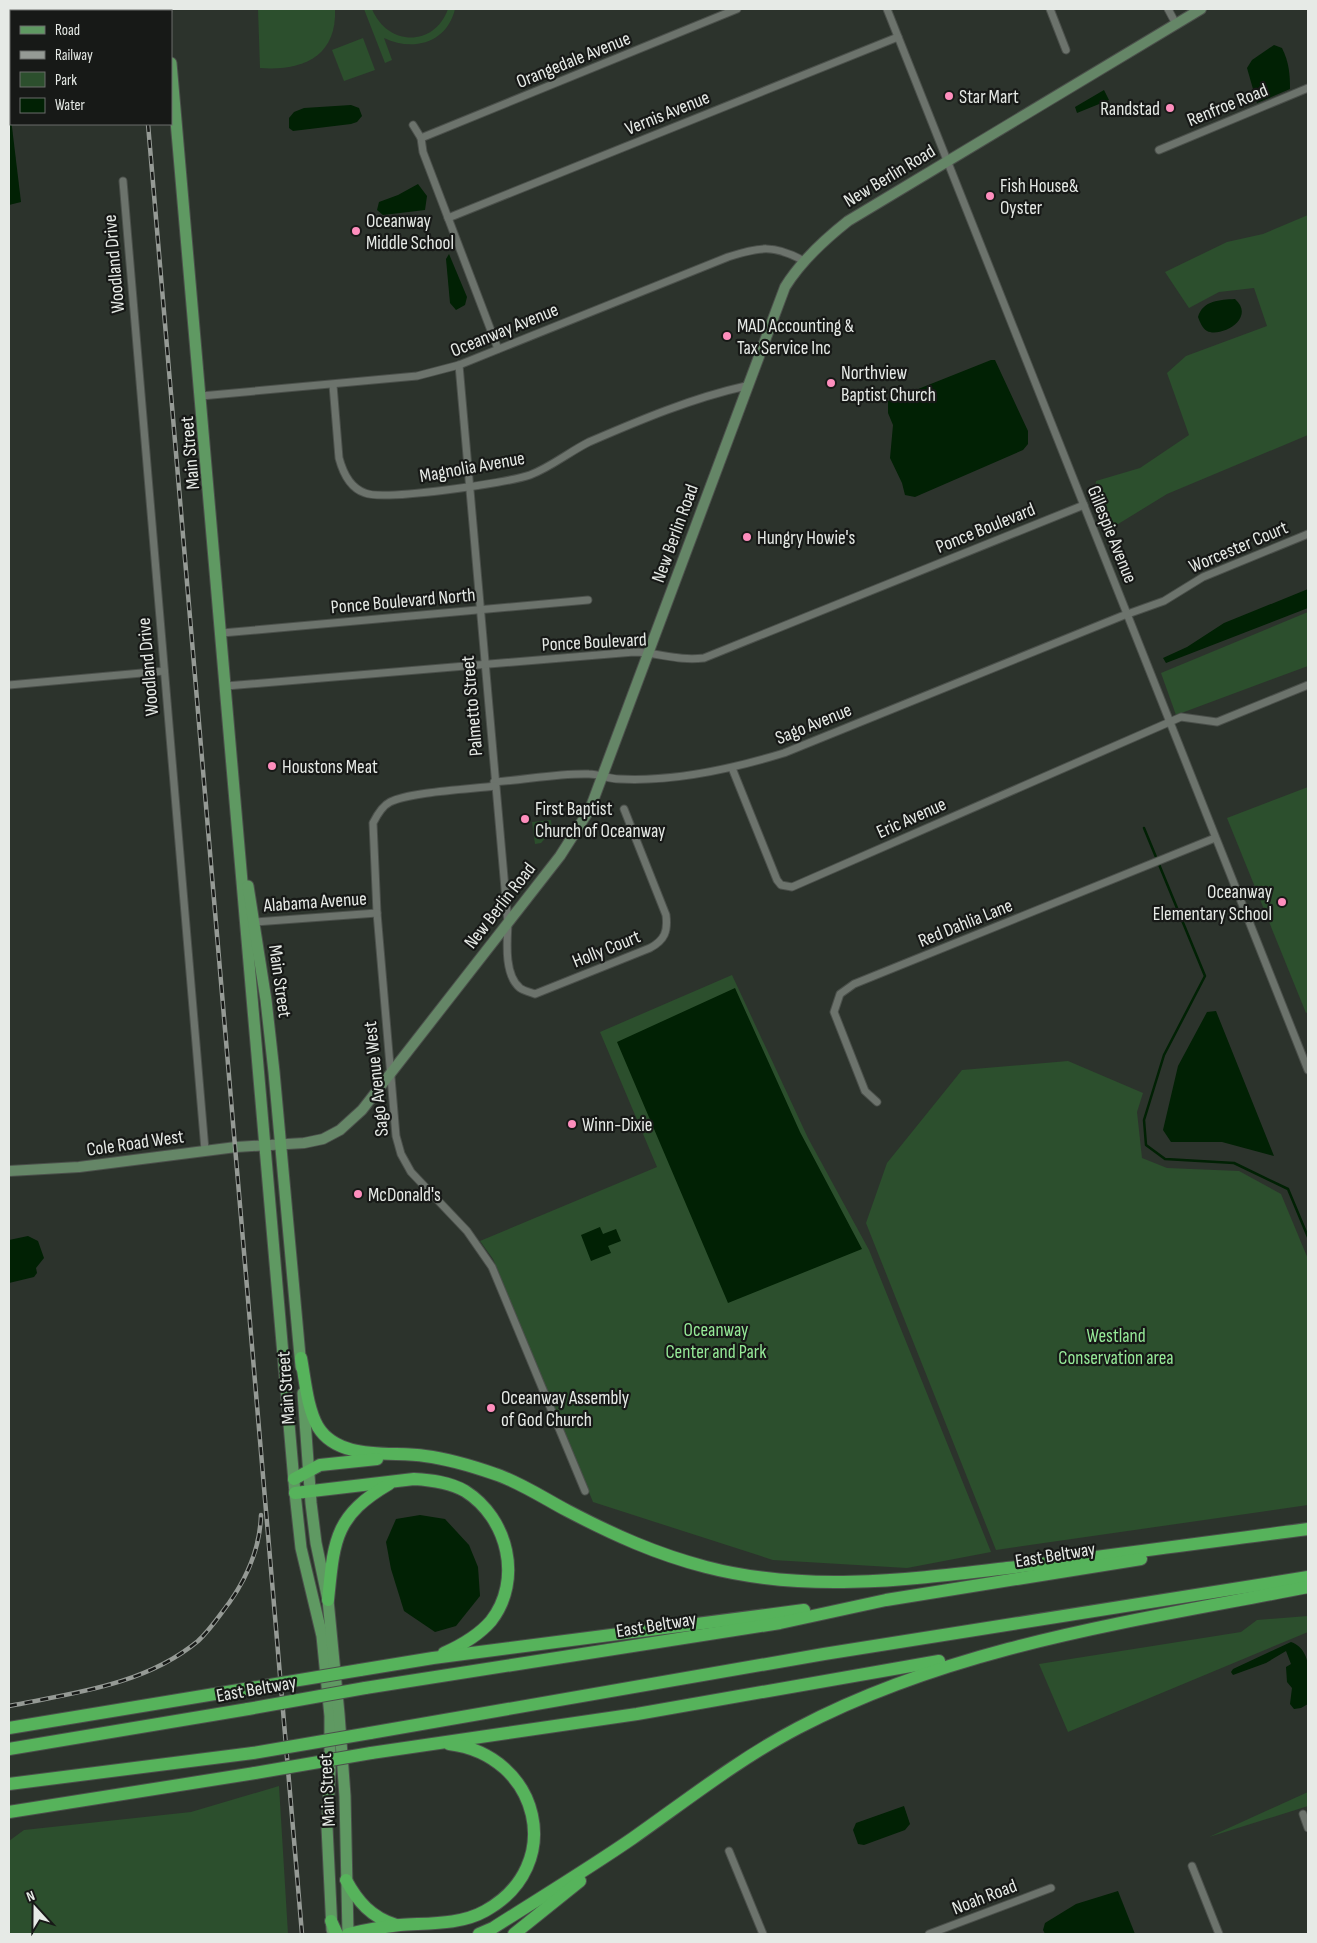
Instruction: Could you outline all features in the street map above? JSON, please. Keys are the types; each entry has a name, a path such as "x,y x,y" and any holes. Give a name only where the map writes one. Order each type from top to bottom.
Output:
{"highway":[{"path":"301,1358 311,1406 318,1427 334,1443 364,1453 427,1456 461,1463 499,1475 641,1547 707,1568 787,1581 858,1583 930,1577 1308,1530"},
{"path":"294,1479 320,1465 427,1456"},
{"path":"295,1493 392,1482 429,1480 464,1491 488,1511 498,1526 506,1547 509,1572 504,1598 492,1620 464,1644 433,1658"},
{"path":"328,1600 334,1547 339,1532 355,1507 392,1482"},
{"name":"East Beltway","path":"9,1749 365,1688 780,1623 886,1600 1308,1530"},
{"path":"9,1784 253,1753 824,1654 1308,1577"},
{"path":"9,1812 434,1743 646,1713 846,1679 1308,1587"},
{"path":"9,1728 433,1658 886,1600"},
{"path":"479,1934 493,1928 631,1839 741,1761 823,1716 918,1675 963,1660 1040,1641"},
{"path":"348,1934 399,1925 468,1918 485,1911 503,1899 517,1884 526,1870 533,1846 534,1825 530,1805 520,1785 508,1770 493,1758 475,1749 434,1743"},
{"path":"514,1934 631,1839"},
{"path":"346,1880 363,1907 386,1922 399,1925"},
{"path":"331,1921 337,1934"}],"main road":[{"name":"Main Street","path":"172,74 240,840 244,922 295,1493 301,1548 322,1636 330,1716 327,1828 332,1934"},
{"name":"Main Street","path":"240,840 255,922 266,1001 301,1358 308,1472 316,1543 328,1600 345,1796 348,1934"}],"street":[{"name":"Orangedale Avenue","path":"420,138 737,9"},
{"name":"Gillespie Avenue","path":"887,9 1308,1070"},
{"path":"1050,9 1066,50"},
{"path":"1168,9 1176,24"},
{"name":"New Berlin Road","path":"265,1146 304,1143 322,1139 340,1130 362,1110 508,924 577,830 604,776 746,386 785,287 804,261 848,221 1201,9"},
{"name":"Vernis Avenue","path":"448,218 898,37"},
{"name":"Renfroe Road","path":"1159,150 1308,88"},
{"path":"413,125 420,138 422,152 498,349"},
{"name":"Woodland Drive","path":"123,181 205,1150"},
{"name":"Oceanway Avenue","path":"201,396 417,376 459,365 728,257 758,248 778,249 804,261"},
{"name":"Palmetto Street","path":"459,365 494,784 508,924 510,968 513,980 520,989 535,994 570,980"},
{"name":"Magnolia Avenue","path":"333,385 339,458 346,477 358,490 366,494 384,496 469,486 529,476 596,440 710,394 746,386"},
{"name":"Ponce Boulevard","path":"226,686 484,664 649,653 678,660 704,658 1084,505"},
{"name":"Worcester Court","path":"1127,614 1164,602 1203,577 1308,534"},
{"name":"Ponce Boulevard North","path":"222,633 588,600"},
{"name":"Sago Avenue","path":"373,823 379,812 389,802 405,797 494,784 590,774 618,780 670,777 732,768 784,753 1127,614"},
{"path":"9,685 164,671"},
{"name":"Eric Avenue","path":"732,768 777,880 781,885 792,887 1170,721 1181,717 1217,722 1308,684"},
{"name":"Holly Court","path":"570,980 658,944 667,928 666,915 624,810"},
{"name":"Sago Avenue West","path":"373,823 377,913 392,1070 396,1136 401,1154 411,1172 467,1231 492,1267 585,1491"},
{"name":"Red Dahlia Lane","path":"877,1102 865,1091 834,1012 840,994 854,984 1215,838"},
{"name":"Alabama Avenue","path":"255,922 377,913"},
{"name":"Cole Road West","path":"9,1171 107,1165 205,1150 265,1146"},
{"path":"1303,1814 1308,1828"},
{"path":"729,1851 762,1934"},
{"path":"1192,1866 1219,1934"},
{"name":"Noah Road","path":"929,1934 1050,1888"}],"green space":[{"path":"258,9 335,9 334,25 330,39 323,50 314,58 303,63 290,67 260,68"},
{"path":"364,9 372,9 379,21 388,30 399,36 410,37 422,36 432,31 441,22 448,9 455,9 451,21 437,37 417,44 395,42 384,38 392,60 385,63"},
{"path":"363,38 375,70 344,81 332,50"},
{"path":"1308,215 1308,435 1167,494 1110,529 1094,500 1096,481 1140,468 1189,435 1167,373 1186,356 1267,326 1254,288 1219,292 1189,308 1165,272 1227,242 1263,234"},
{"path":"1308,612 1308,666 1176,715 1161,673"},
{"name":"Oceanway Elementary School","path":"1308,787 1308,1012 1306,1013 1227,818"},
{"path":"551,820 552,831 541,843 535,844 532,822"},
{"name":"Oceanway Center and Park","path":"732,975 808,1138 869,1250 991,1552 907,1568 773,1560 593,1502 493,1259 480,1241 657,1167 600,1032"},
{"name":"Westland Conservation area","path":"1068,1061 1143,1093 1137,1112 1142,1158 1167,1168 1239,1171 1281,1194 1308,1259 1308,1505 996,1550 866,1223 887,1163 962,1070"},
{"path":"1308,1616 1308,1632 1068,1732 1039,1664 1241,1632 1257,1620"},
{"path":"279,1786 288,1934 9,1934 9,1841 24,1830 191,1812"},
{"path":"1308,1792 1308,1806 1209,1837"}],"water":[{"path":"1274,45 1282,48 1286,58 1290,89 1257,103 1247,68 1252,60"},
{"path":"1104,90 1109,100 1077,113 1075,107"},
{"path":"9,102 10,125 12,125 21,202 9,205"},
{"path":"351,105 359,108 362,116 357,122 293,131 289,128 289,118 294,112 304,108"},
{"path":"418,184 427,196 425,210 383,215 377,210 379,202 398,195"},
{"path":"449,254 467,297 465,305 456,310 450,303 446,259"},
{"path":"1235,299 1241,306 1242,313 1234,325 1220,332 1213,332 1207,331 1201,325 1198,317 1204,307 1213,302"},
{"path":"995,360 1028,431 1028,444 1023,450 915,497 905,495 902,483 890,458 893,425 888,413 888,401"},
{"path":"1308,589 1308,608 1166,663 1163,658 1187,647 1224,623"},
{"path":"735,988 800,1132 862,1249 728,1303 617,1042"},
{"path":"1216,1011 1274,1156 1222,1142 1171,1142 1163,1130 1178,1066 1207,1012"},
{"path":"600,1227 603,1234 616,1229 621,1241 608,1246 611,1253 591,1261 581,1235"},
{"path":"28,1236 38,1241 44,1258 36,1268 37,1273 34,1277 9,1283 9,1240"},
{"path":"420,1515 445,1519 469,1545 478,1567 480,1596 456,1626 435,1632 404,1611 391,1569 386,1542 396,1519"},
{"path":"1291,1642 1299,1646 1307,1660 1309,1678 1308,1704 1301,1708 1294,1709 1290,1704 1292,1688 1287,1682 1286,1667 1291,1664 1286,1651 1266,1663 1233,1675 1231,1672 1233,1669"},
{"path":"904,1806 910,1824 905,1830 864,1845 858,1844 853,1830 856,1823"},
{"path":"1118,1891 1135,1934 1045,1934 1043,1930 1045,1923 1076,1904"}],"waterway":[{"path":"1144,828 1205,976 1164,1055 1144,1120 1146,1145 1165,1159 1234,1163 1288,1189 1308,1237"}],"railway":[{"path":"148,125 302,1934"},
{"path":"9,1706 83,1691 132,1677 155,1668 177,1656 198,1641 229,1603 242,1582 252,1561 258,1539 261,1515"}],"place":[{"name":"Star Mart","path":"949,96"},
{"name":"Randstad","path":"1170,108"},
{"name":"Fish House& Oyster","path":"990,196"},
{"name":"Oceanway Middle School","path":"356,231"},
{"name":"MAD Accounting & Tax Service Inc","path":"727,336"},
{"name":"Northview Baptist Church","path":"831,383"},
{"name":"Hungry Howie's","path":"747,537"},
{"name":"Houstons Meat","path":"272,766"},
{"name":"First Baptist Church of Oceanway","path":"525,819"},
{"name":"Oceanway Elementary School","path":"1282,902"},
{"name":"Winn-Dixie","path":"572,1124"},
{"name":"McDonald's","path":"358,1194"},
{"name":"Oceanway Assembly of God Church","path":"491,1408"}]}
